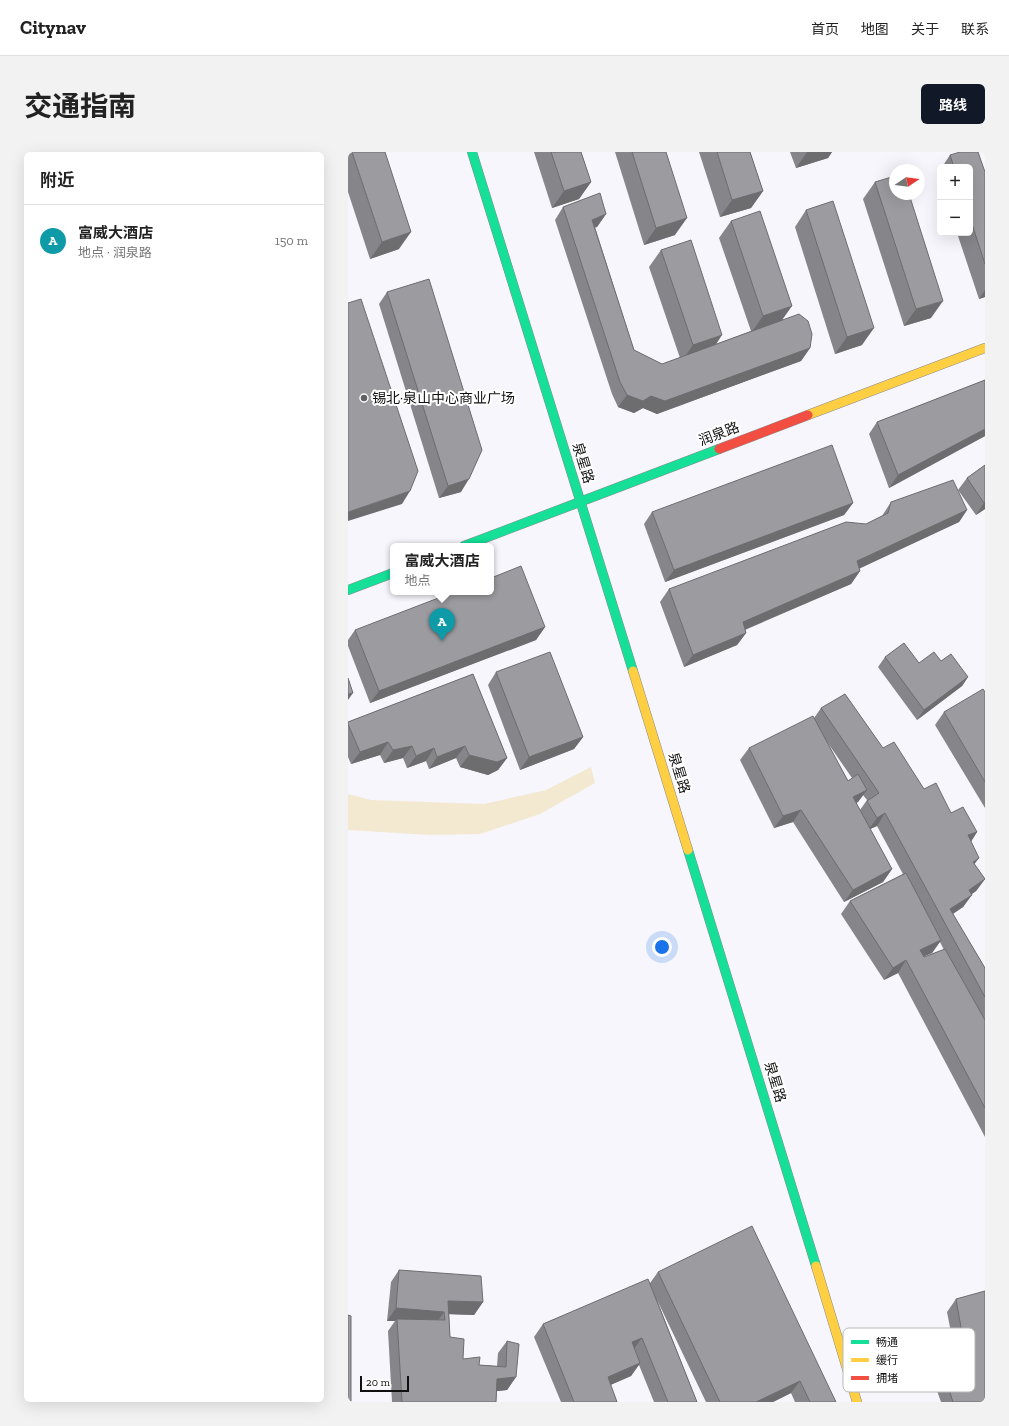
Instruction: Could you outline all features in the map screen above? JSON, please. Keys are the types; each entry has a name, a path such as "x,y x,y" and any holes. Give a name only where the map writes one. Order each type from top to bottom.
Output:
{"street":[{"name":"泉星路","path":"472,152 778,1140 843,1356"},
{"name":"润泉路","path":"472,543 985,348"},
{"path":"348,590 390,574"},
{"name":"泉星路","path":"854,1392 857,1402"}],"shaded area":[{"path":"591,767 595,783 540,814 480,834 430,835 348,830 348,794 371,800 484,804 546,790"}],"building":[{"path":"352,152 385,152 411,232 382,242"},
{"path":"551,152 581,152 591,182 564,191"},
{"path":"632,152 666,152 687,218 656,228"},
{"path":"717,152 750,152 763,191 732,200"},
{"path":"960,152 978,152 985,172 985,264 973,227 973,164 953,164 950,155"},
{"path":"889,178 889,200 911,200 943,301 916,309 875,182"},
{"path":"600,193 606,214 592,220 634,350 662,364 799,314 808,321 812,334 810,348 665,401 651,396 643,401 627,395 620,382 563,207"},
{"path":"833,201 874,328 847,337 806,210"},
{"path":"760,211 792,306 763,316 731,221"},
{"path":"691,240 722,335 693,345 661,250"},
{"path":"429,279 482,450 469,479 448,486 387,292"},
{"name":"锡北·泉山中心商业广场","path":"361,299 418,471 410,491 348,512 348,303"},
{"path":"985,380 985,429 898,475 877,422"},
{"path":"832,445 853,503 674,570 652,512"},
{"path":"985,465 985,502 984,503 967,478"},
{"path":"953,480 967,510 857,561 860,571 743,622 746,633 693,655 669,589 846,522 866,524 888,513 891,502"},
{"path":"521,566 545,627 379,691 355,630 446,595 494,595 494,577"},
{"path":"904,643 919,663 934,652 941,661 951,654 968,677 924,710 885,657"},
{"path":"550,652 583,737 529,757 496,672"},
{"path":"473,674 507,758 497,762 469,755 465,746 437,757 434,748 416,756 412,746 393,750 388,742 360,752 348,722"},
{"path":"348,678 353,693 348,694"},
{"path":"983,689 985,692 985,782 944,712"},
{"path":"845,694 883,748 894,742 924,789 936,783 951,813 963,807 977,832 968,835 979,858 973,862 985,879 969,890 972,895 950,909 985,968 985,997 885,813 877,818 867,801 879,793 821,708"},
{"path":"813,716 848,781 858,774 867,790 853,797 892,869 853,890 801,810 783,816 749,748"},
{"path":"906,873 941,940 920,950 924,957 945,949 985,1020 985,1108 906,960 893,968 850,901"},
{"path":"752,1226 836,1402 810,1402 800,1381 756,1402 720,1402 658,1272"},
{"path":"399,1270 481,1276 483,1302 448,1301 450,1337 464,1339 463,1359 480,1357 479,1365 506,1367 507,1341 519,1344 516,1377 497,1379 496,1402 402,1402 397,1319 445,1320 444,1312 396,1308"},
{"path":"648,1279 697,1402 668,1402 642,1338 632,1342 640,1363 608,1377 617,1402 574,1402 543,1324"},
{"path":"985,1291 985,1402 953,1402 950,1392 975,1392 975,1328 961,1328 956,1299"},
{"path":"348,1315 351,1316 351,1402 348,1402"}],"traffic: fast":[{"path":"472,152 633,671"},
{"path":"472,543 719,449"},
{"path":"348,590 390,574"},
{"path":"688,850 816,1266"}],"traffic: slow":[{"path":"808,415 985,348"},
{"path":"633,671 688,850"},
{"path":"816,1266 843,1356"},
{"path":"854,1392 857,1402"}],"traffic: jam":[{"path":"719,449 808,415"}],"place":[{"name":"锡北·泉山中心商业广场","path":"364,398"},
{"name":"富威大酒店","path":"442,641"}]}
